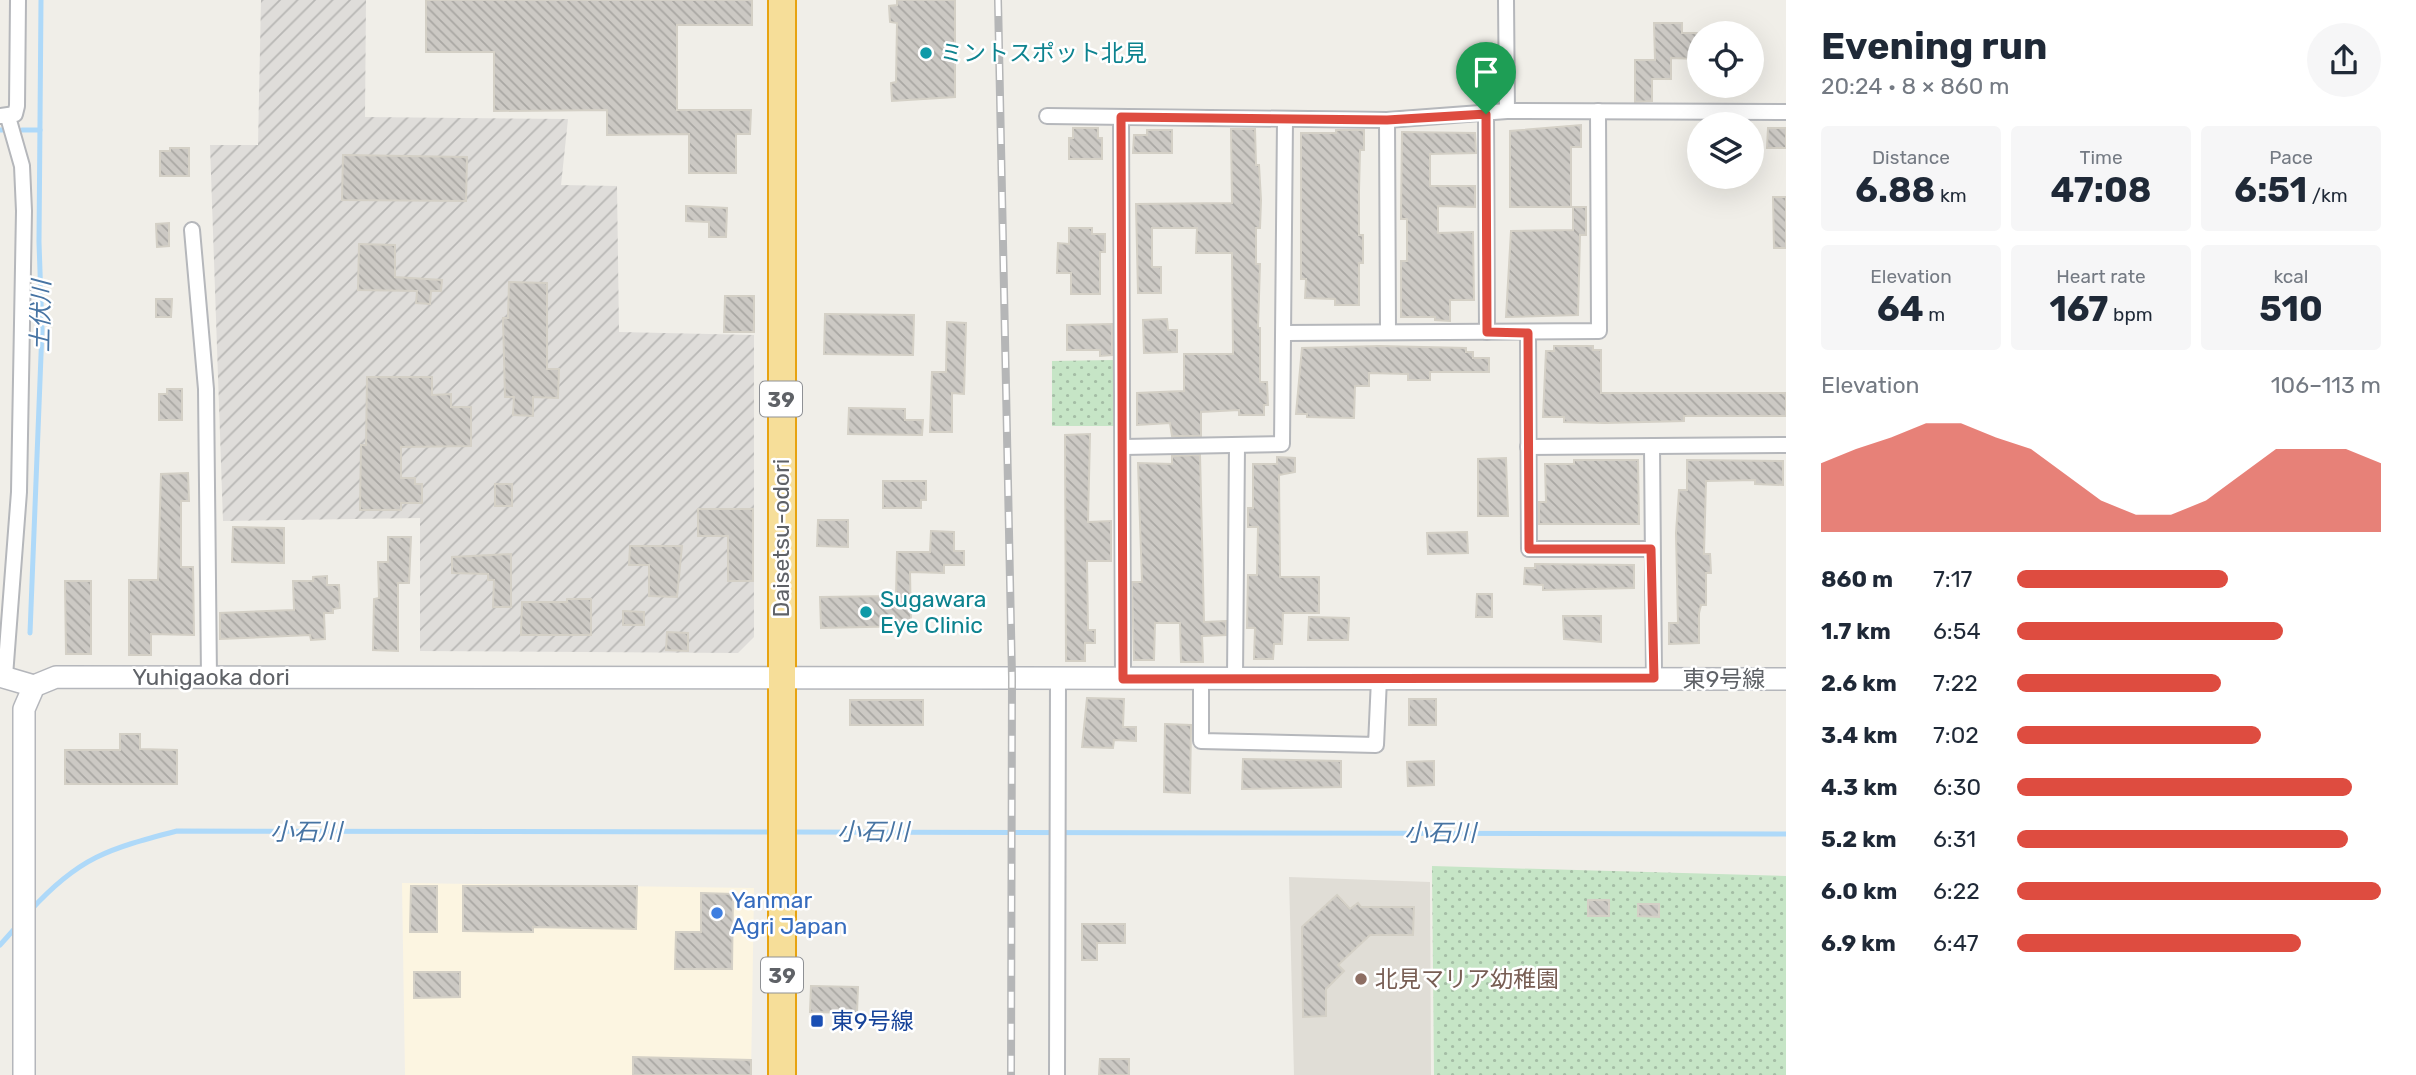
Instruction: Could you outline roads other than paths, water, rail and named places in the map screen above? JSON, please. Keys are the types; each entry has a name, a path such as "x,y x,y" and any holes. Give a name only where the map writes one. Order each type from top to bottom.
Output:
{"highway":[{"name":"Daisetsu-odori","path":"782,0 782,1075"}],"street":[{"path":"18,0 17,106 15,114 4,117 22,166 24,211 19,492 3,676 34,686 24,709 24,1075"},
{"path":"1506,0 1507,111"},
{"path":"1047,116 1387,120 1507,111 1786,112"},
{"path":"1285,333 1599,331 1598,111"},
{"path":"1486,114 1487,332"},
{"path":"1121,117 1123,679"},
{"path":"1124,447 1282,444 1285,120"},
{"path":"1387,120 1388,332"},
{"path":"192,230 206,389 209,677"},
{"path":"1528,333 1529,549 1651,549"},
{"path":"1528,447 1786,445"},
{"path":"1235,677 1237,446"},
{"path":"1652,446 1654,678"},
{"name":"Yuhigaoka dori","path":"34,686 57,677 781,678"},
{"name":"東9号線","path":"781,678 1786,678"},
{"path":"1201,678 1201,741 1376,745 1379,678"},
{"path":"1058,1075 1059,679"}],"waterway":[{"name":"土伏川","path":"30,633 42,330 39,242 41,0"},
{"path":"22,130 40,130"},
{"name":"小石川","path":"30,911 64,878 96,858 113,850 177,831 776,832"},
{"name":"小石川","path":"789,832 1786,834"},
{"name":"小石川","path":"0,945 17,926"}],"railway":[{"path":"998,0 1012,677 1011,1075"}],"place":[{"name":"ミントスポット北見","path":"926,53"},
{"name":"Sugawara Eye Clinic","path":"866,612"},
{"name":"Yanmar Agri Japan","path":"717,913"},
{"name":"北見マリア幼稚園","path":"1361,979"},
{"name":"東9号線","path":"817,1021"}]}
